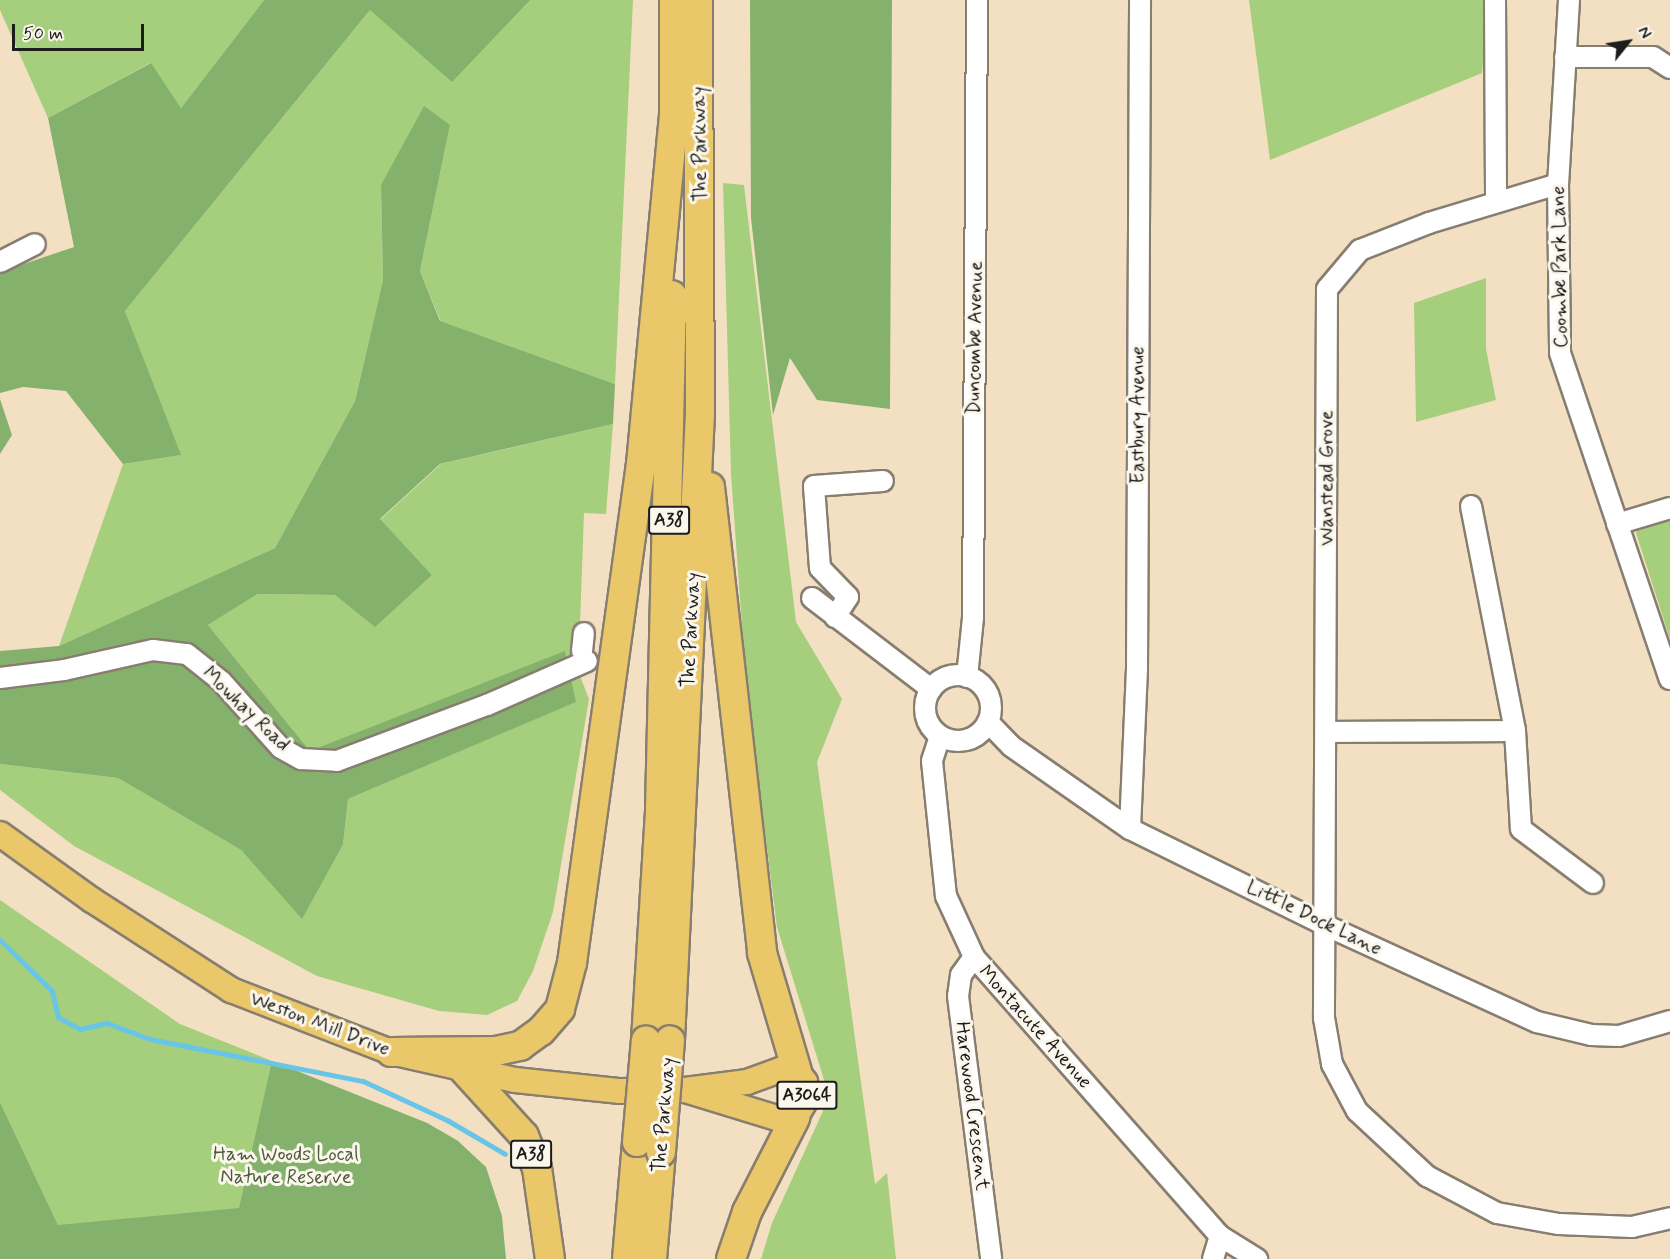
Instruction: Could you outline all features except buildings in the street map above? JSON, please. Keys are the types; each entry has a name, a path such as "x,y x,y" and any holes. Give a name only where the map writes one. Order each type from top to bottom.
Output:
{"highway":[{"name":"The Parkway","path":"658,1040 660,809 669,546 674,0"},
{"name":"The Parkway","path":"627,1259 649,1147 700,414 698,0"},
{"name":"A38","path":"391,1052 496,1052 520,1046 541,1031 560,1009 572,963 641,464 674,115"},
{"name":"A38","path":"700,414 722,567 762,953 797,1071"},
{"name":"A38","path":"464,1070 524,1136 537,1168 550,1259"},
{"path":"731,1259 747,1212 795,1118"},
{"name":"The Parkway","path":"649,1147 652,1259"}],"main road":[{"name":"Weston Mill Drive","path":"0,834 92,900 231,990 391,1052 464,1070 620,1091 685,1090"},
{"name":"A3064","path":"783,1069 797,1071 805,1082 807,1098 795,1118 766,1117 685,1090 747,1083 783,1069"}],"street":[{"name":"Duncombe Avenue","path":"968,677 973,618 977,0"},
{"name":"Eastbury Avenue","path":"1130,829 1137,669 1140,0"},
{"path":"1495,0 1496,202"},
{"name":"Coombe Park Lane","path":"1569,0 1558,184 1560,353 1670,679"},
{"path":"1565,57 1653,57 1670,68"},
{"name":"Wanstead Grove","path":"1558,184 1496,202 1360,250 1327,290 1327,926 1324,1018 1332,1064 1357,1111 1427,1176 1497,1213 1559,1224 1632,1227 1670,1218"},
{"path":"0,262 36,244"},
{"path":"835,617 848,597 820,568 814,486 883,481"},
{"path":"1471,506 1515,731 1521,829 1593,883"},
{"path":"1617,525 1670,508"},
{"path":"812,598 931,689"},
{"name":"Mowhay Road","path":"0,678 64,670 153,650 187,654 221,681 281,748 301,759 337,760 487,705 584,648"},
{"path":"968,677 981,685 989,697 988,722 979,734 965,741 940,736 930,726 925,711 931,689 942,679 968,677"},
{"name":"Little Dock Lane","path":"988,722 1011,746 1130,829 1327,926 1537,1022 1591,1035 1619,1036 1670,1021"},
{"path":"1327,732 1515,731"},
{"name":"Montacute Avenue","path":"940,736 932,761 946,896 974,957 1220,1236 1257,1259"},
{"name":"Harewood Crescent","path":"974,957 961,975 958,996 991,1259"},
{"path":"1213,1259 1220,1236"}],"green space":[{"path":"0,0 264,0 181,108 150,63 48,118 0,10"},
{"path":"264,0 530,0 452,82 370,10 125,311 181,455 123,464 66,391 23,387 0,393 0,272 74,247 48,118 151,63 181,108"},
{"path":"358,0 633,0 615,384 441,322 420,271 450,125 381,185 383,280 355,401 275,548 59,646 123,464 180,455 125,311 370,10"},
{"path":"750,0 892,0 890,409 817,400 790,358 773,415 751,218"},
{"path":"1249,0 1489,0 1482,73 1270,160"},
{"path":"424,106 450,125 420,271 440,321 615,384 613,424 440,464 380,519 432,575 375,627 335,595 257,594 208,625 310,751 565,651 576,702 348,799 343,845 302,919 241,850 118,778 0,764 0,651 59,646 275,548 355,401 383,280 381,185"},
{"path":"723,183 744,185 796,622 842,699 817,762 875,1184 887,1173 896,1259 761,1259 772,1223 823,1111 824,1080 777,927 746,682 731,474"},
{"path":"1486,278 1486,349 1496,400 1416,422 1414,303"},
{"path":"0,399 12,435 0,454"},
{"path":"613,424 606,514 584,513 579,652 573,658 589,699 553,912 533,971 517,1001 487,1015 439,1011 317,976 74,846 0,790 0,764 118,778 241,850 302,918 343,845 348,799 575,702 310,751 208,625 256,594 335,595 375,626 432,575 380,520 441,464"},
{"path":"1670,515 1670,639 1636,533 1641,525"},
{"path":"0,900 180,1024 427,1123 458,1141 497,1200 0,1259 57,1223 0,1102"},
{"name":"Ham Woods Local Nature Reserve","path":"272,1061 427,1123 458,1141 486,1167 502,1216 506,1259 0,1259 0,1102 58,1225 239,1208"}],"waterway":[{"path":"0,940 52,991 58,1017 80,1029 107,1023 150,1039 363,1081 447,1120 505,1154"}]}
